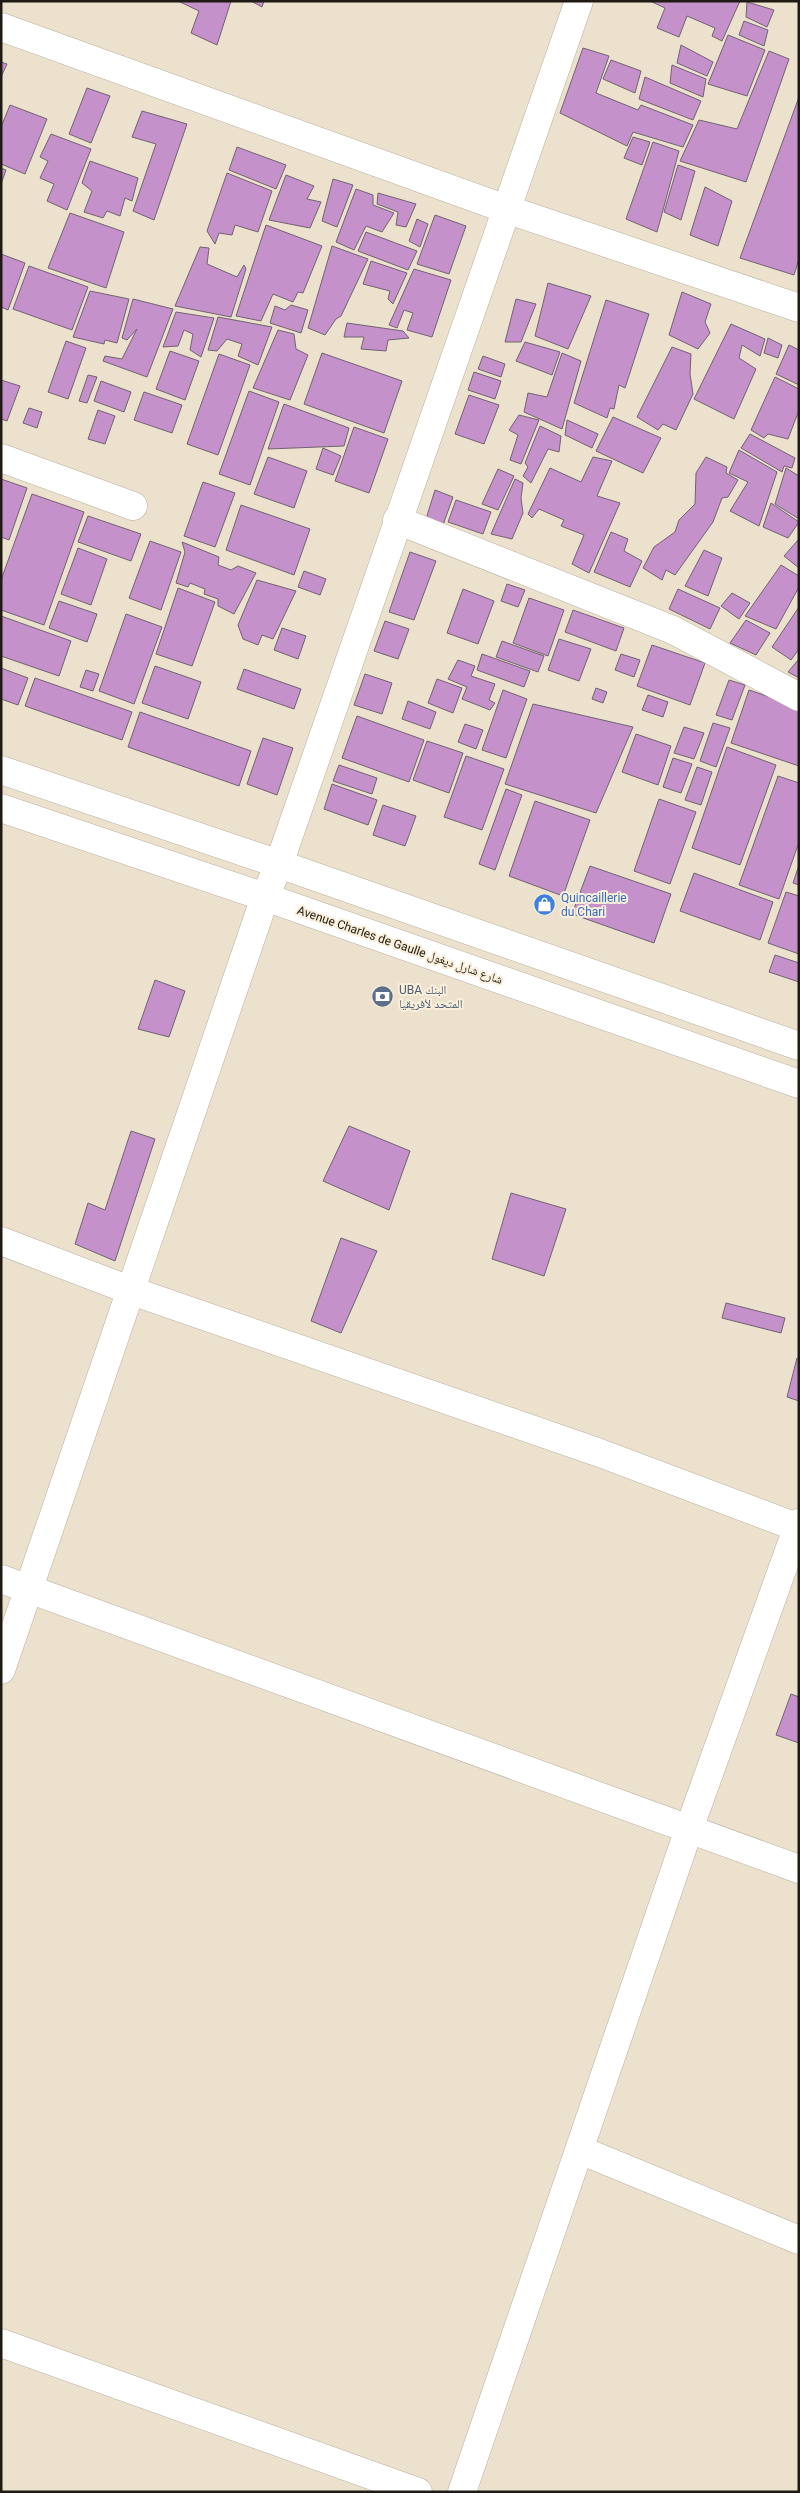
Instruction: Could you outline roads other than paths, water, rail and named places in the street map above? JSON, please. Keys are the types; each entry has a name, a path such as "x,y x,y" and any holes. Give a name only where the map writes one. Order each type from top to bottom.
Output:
{"street":[{"path":"1,1670 132,1291 264,897 278,864 579,1"},
{"path":"1,27 506,210 799,308"},
{"path":"1,458 133,506"},
{"path":"397,520 673,630 799,697"},
{"path":"1,770 278,864 799,1046"},
{"name":"Avenue Charles de Gaulle شارع شارل ديغول","path":"1,808 264,897 799,1084"},
{"path":"1,1241 132,1291 600,1453 798,1526 689,1829 462,2492"},
{"path":"1,1579 799,1869"},
{"path":"580,2150 799,2240"},
{"path":"1,2343 418,2492"}],"place":[{"name":"Quincaillerie du Chari","path":"545,905"},
{"name":"UBA البنك المتحد لأفريقيا","path":"383,997"}]}
